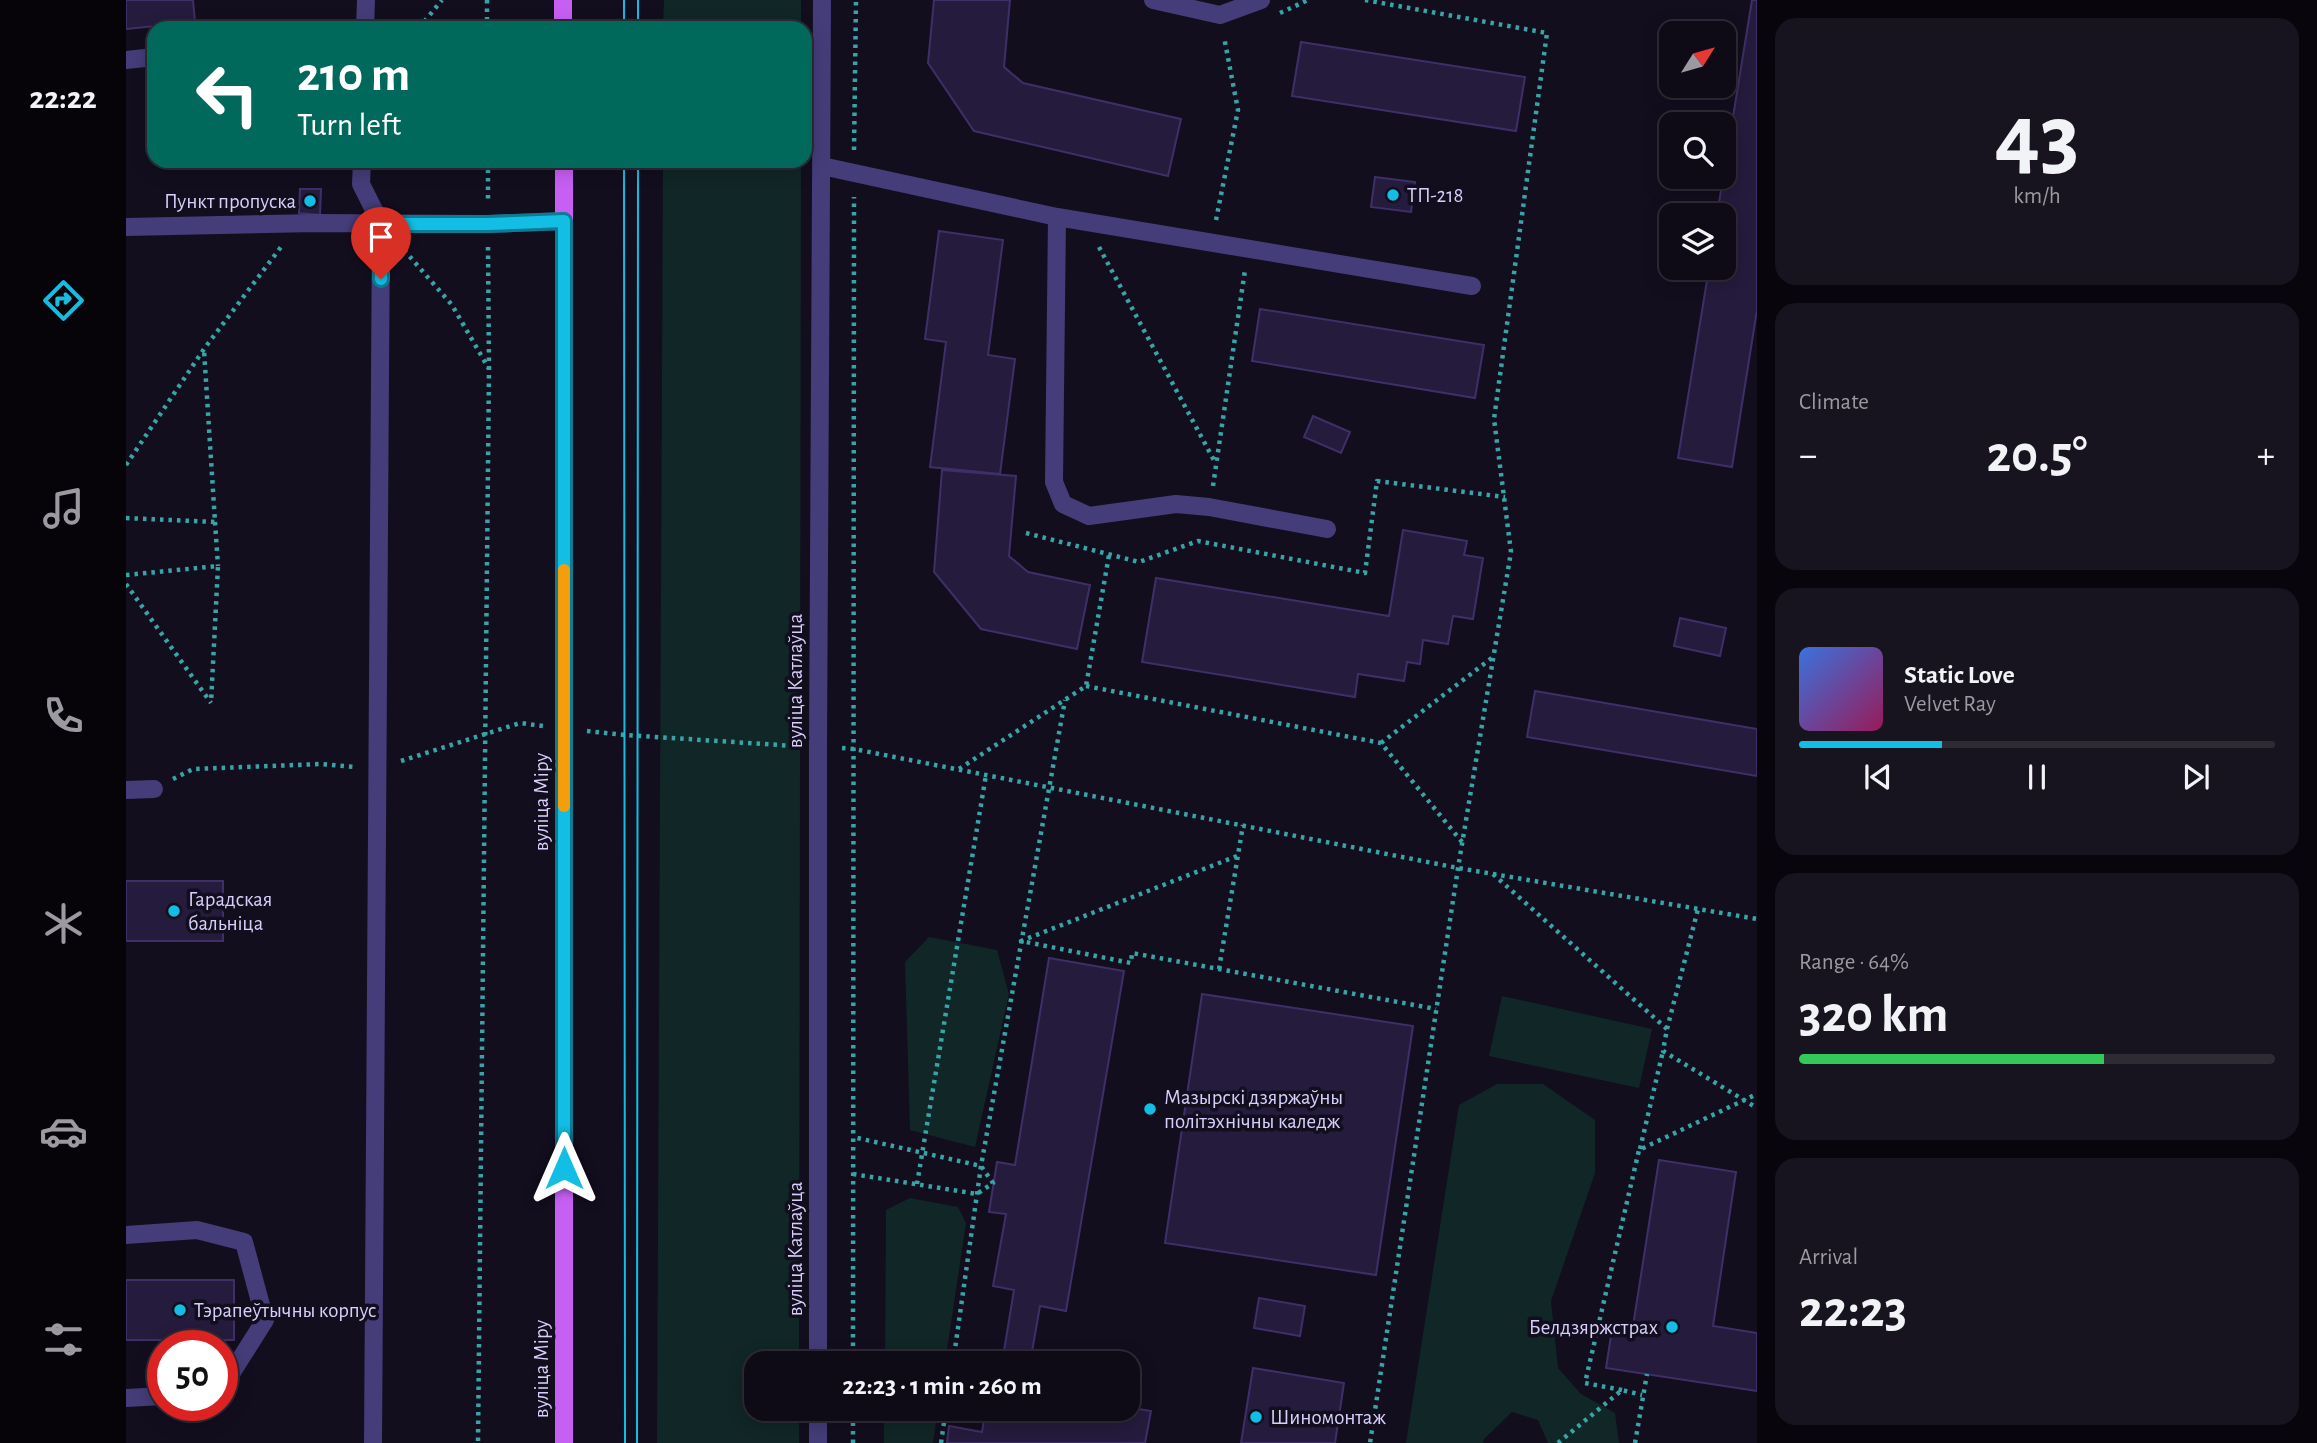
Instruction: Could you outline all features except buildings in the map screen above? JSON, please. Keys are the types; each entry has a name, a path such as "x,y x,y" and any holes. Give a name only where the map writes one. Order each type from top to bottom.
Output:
{"main road":[{"path":"563,0 563,21"},
{"name":"вуліца Міру","path":"564,168 564,1443"}],"street":[{"path":"365,21 366,0"},
{"name":"вуліца Катлаўца","path":"818,1351 822,0"},
{"path":"1153,0 1220,15 1261,0"},
{"path":"126,60 147,58"},
{"path":"822,166 1057,217 1472,286"},
{"path":"362,168 361,184 381,224 373,1443"},
{"path":"1057,217 1054,482 1063,504 1089,516 1176,504 1209,507 1327,529"},
{"path":"126,228 564,221"},
{"path":"126,790 154,789"},
{"path":"126,1235 197,1230 244,1242 265,1320 238,1363"},
{"path":"126,1398 147,1397"},
{"path":"818,1421 818,1443"}],"path":[{"path":"425,21 442,0"},
{"path":"487,0 487,21"},
{"path":"853,1351 856,0"},
{"path":"1364,0 1547,33 1494,419 1511,552 1462,842 1370,1443"},
{"path":"1211,243 1238,110 1220,15"},
{"path":"478,1443 489,369 488,168"},
{"path":"1086,222 1216,465"},
{"path":"126,465 205,349 298,224"},
{"path":"381,224 452,305 489,369"},
{"path":"1198,541 1209,507 1248,248"},
{"path":"126,584 211,703 218,566 205,349"},
{"path":"126,518 215,522"},
{"path":"1086,687 1109,555"},
{"path":"126,575 218,566"},
{"path":"1381,743 1493,657"},
{"path":"959,769 1086,687 1381,743 1462,842"},
{"path":"955,1351 981,1166 1065,700"},
{"path":"154,789 193,769 321,764 378,768 520,723 625,735 854,748 1458,868 1757,919"},
{"path":"917,1184 986,775"},
{"path":"1219,969 1243,825"},
{"path":"1021,941 1237,856"},
{"path":"1492,873 1667,1029"},
{"path":"1642,1395 1585,1383 1667,1029 1698,909"},
{"path":"1021,941 1131,963 1132,953 1436,1009"},
{"path":"1663,1051 1757,1108"},
{"path":"1639,1150 1757,1094"},
{"path":"853,1137 981,1166 993,1183 977,1194 853,1174"},
{"path":"1635,1443 1647,1374"},
{"path":"1558,1443 1622,1390"},
{"path":"853,1421 853,1443"},
{"path":"941,1443 944,1421"}],"green space":[{"path":"664,0 801,0 801,21 663,21"},
{"path":"663,168 801,168 799,1351 744,1351 744,1421 799,1421 799,1443 657,1443"},
{"path":"929,937 997,950 1009,994 975,1147 910,1130 905,962"},
{"path":"1502,996 1652,1029 1639,1088 1489,1056"},
{"path":"1497,1084 1543,1084 1595,1120 1595,1173 1551,1301 1558,1368 1581,1394 1615,1413 1619,1443 1548,1443 1538,1420 1512,1412 1483,1443 1406,1443 1459,1105"},
{"path":"910,1198 958,1207 966,1223 947,1351 885,1351 886,1210"},
{"path":"884,1421 936,1421 933,1443 884,1443"}],"tram line":[{"path":"624,0 624,21"},
{"path":"638,0 638,21"},
{"path":"624,168 625,1443"},
{"path":"637,1443 638,168"}],"slow traffic":[{"path":"564,570 564,806"}],"place":[{"name":"ТП-218","path":"1393,195"},
{"name":"Пункт пропуска","path":"310,201"},
{"name":"Гарадская бальніца","path":"174,911"},
{"name":"Мазырскі дзяржаўны політэхнічны каледж","path":"1150,1109"},
{"name":"Тэрапеўтычны корпус","path":"180,1310"},
{"name":"Белдзяржстрах","path":"1672,1327"},
{"name":"Шиномонтаж","path":"1256,1417"}],"route":[{"path":"381,279 381,224 564,221 564,1168"}]}
